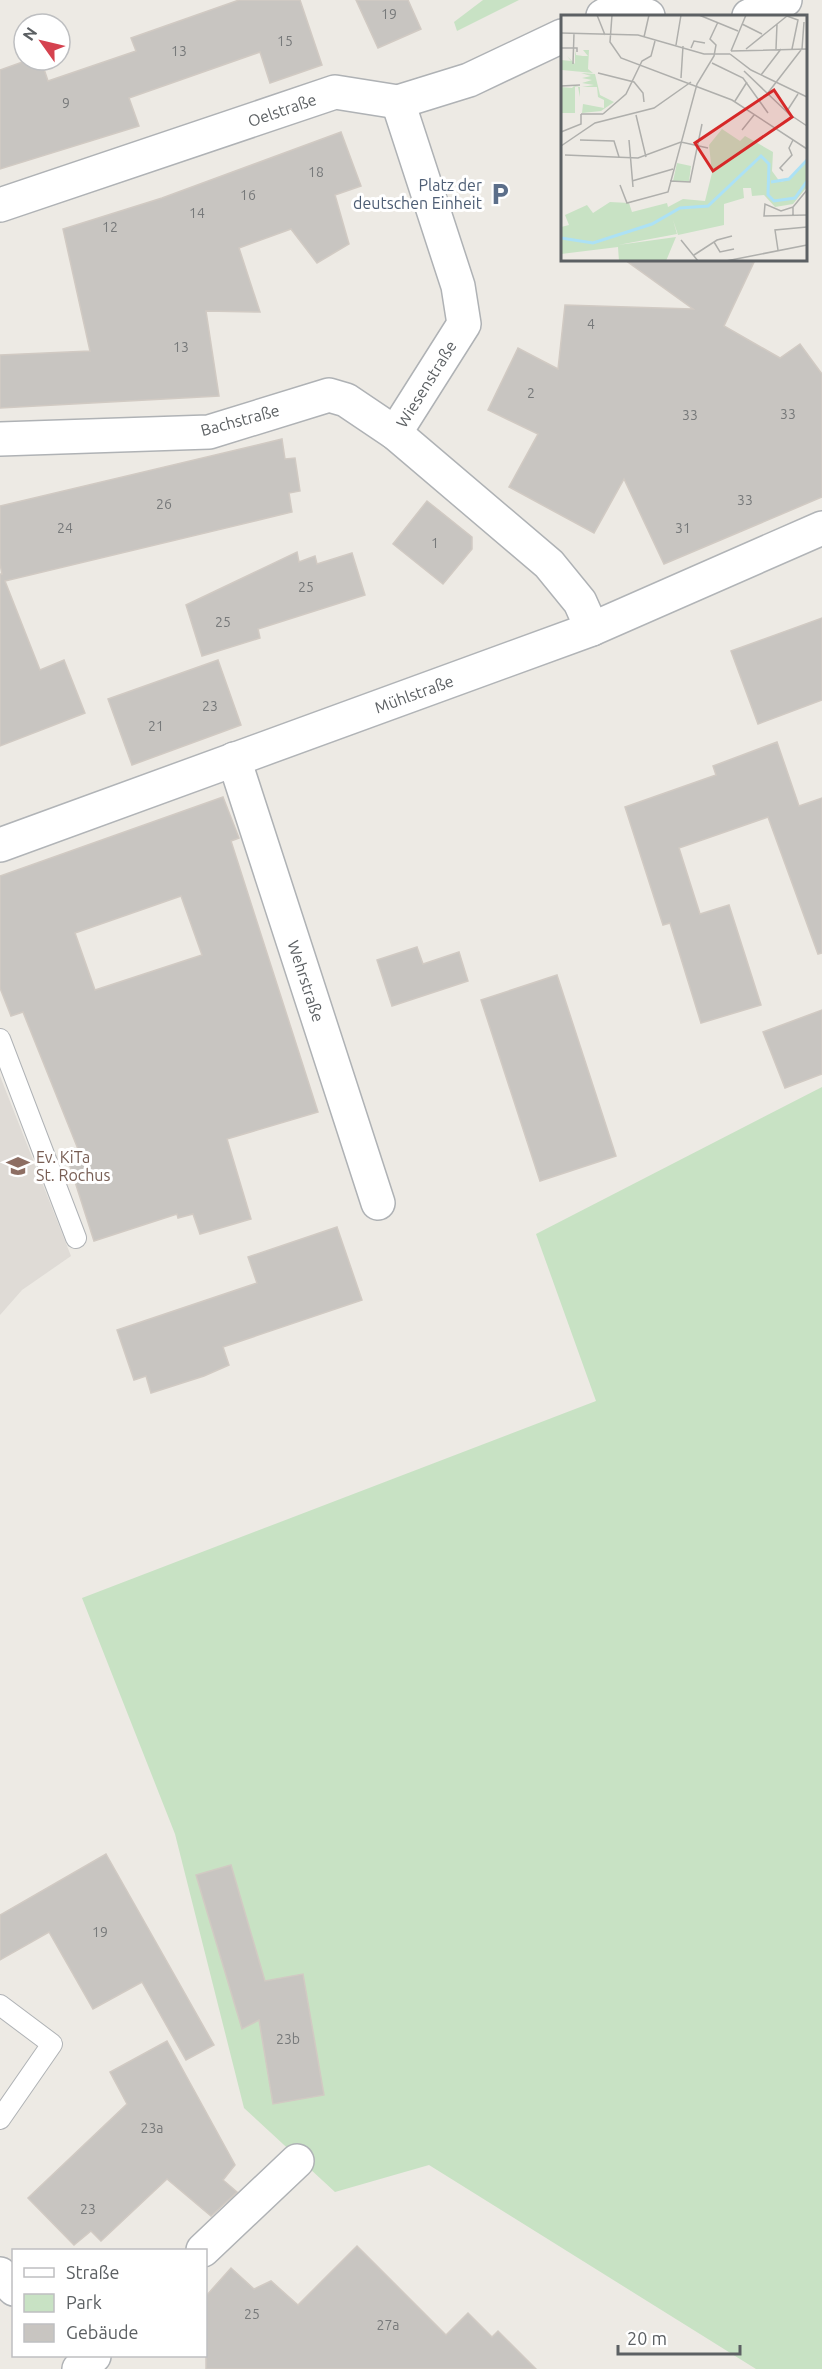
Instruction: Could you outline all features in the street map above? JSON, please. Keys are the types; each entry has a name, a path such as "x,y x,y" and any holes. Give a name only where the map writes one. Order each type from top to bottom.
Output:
{"street":[{"path":"751,15 785,0"},
{"path":"612,9 643,15"},
{"name":"Oelstraße","path":"0,205 335,92 398,102 469,80 561,36"},
{"name":"Wiesenstraße","path":"398,102 458,286 464,324 395,433 549,564 580,602 592,629"},
{"name":"Bachstraße","path":"0,438 209,432 329,395 346,400 395,433"},
{"name":"Mühlstraße","path":"0,845 592,629 822,528"},
{"name":"Wehrstraße","path":"234,759 378,1203"},
{"path":"204,2249 297,2161"},
{"path":"0,2274 12,2287"}],"lane":[{"path":"0,1039 76,1238"},
{"path":"0,2006 52,2044 0,2119"}],"shaded area":[{"name":"Ev. KiTa St. Rochus","path":"0,1076 71,1256 22,1290 0,1315"}],"green space":[{"path":"483,0 519,0 457,31 454,22"},
{"path":"822,1087 822,2369 756,2369 429,2165 335,2192 244,2108 175,1834 82,1598 596,1401 536,1234"}],"building":[{"path":"239,0 300,0 322,65 270,83 260,52 129,98 139,126 0,169 0,70 12,66 12,72 45,72 48,81 136,51 131,38"},
{"path":"356,0 408,0 421,29 378,48"},
{"path":"341,132 361,186 335,195 349,244 317,263 291,229 239,248 260,312 206,311 219,396 0,408 0,355 90,351 63,229 162,198"},
{"path":"626,261 755,261 724,326 780,358 800,344 822,374 822,497 664,564 624,479 594,533 509,487 538,434 488,410 518,348 558,369 565,305 693,309"},
{"path":"282,439 285,459 295,458 300,491 289,493 292,512 5,581 40,670 64,660 85,713 0,746 0,574 2,574 0,506"},
{"path":"427,501 472,537 472,549 443,584 393,544"},
{"path":"297,552 299,562 315,556 317,564 352,553 365,595 258,629 260,638 202,656 186,605"},
{"path":"822,618 822,700 758,724 731,651"},
{"path":"218,660 241,725 132,765 108,699"},
{"path":"777,742 799,806 822,798 822,953 818,954 768,817 679,848 700,914 729,905 761,1005 701,1023 670,923 663,925 625,807 716,775 713,766"},
{"path":"223,797 239,838 231,841 318,1112 227,1139 251,1219 200,1234 193,1214 178,1218 177,1214 94,1241 69,1163 82,1159 23,1012 11,1016 0,988 0,876","holes":["181,896 202,955 95,990 75,933"]},
{"path":"417,947 423,964 459,952 468,981 392,1006 377,960"},
{"path":"557,975 616,1156 540,1181 481,1000"},
{"path":"822,1010 822,1074 785,1088 763,1032"},
{"path":"337,1227 362,1300 223,1347 229,1365 204,1376 151,1393 146,1376 134,1380 117,1330 257,1283 248,1257"},
{"path":"106,1854 214,2045 186,2060 142,1982 93,2009 49,1932 0,1960 0,1915"},
{"path":"231,1865 265,1981 303,1974 324,2095 273,2104 259,2020 242,2029 196,1875"},
{"path":"167,2041 235,2165 223,2180 237,2192 211,2216 167,2179 101,2241 91,2231 74,2245 28,2198 127,2104 110,2072"},
{"path":"357,2246 446,2335 468,2313 492,2337 498,2331 536,2369 206,2369 207,2295 231,2268 254,2289 271,2281 298,2305"}],"place":[{"name":"Platz der deutschen Einheit","path":"500,194"},
{"name":"Ev. KiTa St. Rochus","path":"18,1166"}]}
